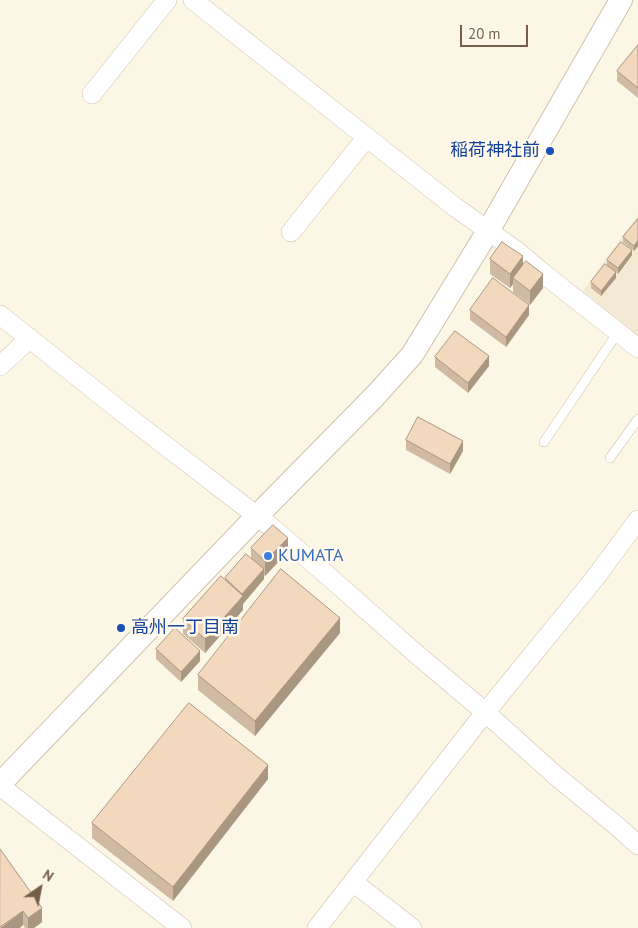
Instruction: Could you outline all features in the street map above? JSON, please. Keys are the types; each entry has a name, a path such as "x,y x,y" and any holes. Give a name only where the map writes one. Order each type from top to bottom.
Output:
{"street":[{"path":"92,94 167,0"},
{"path":"194,0 455,207 518,252 638,348"},
{"path":"182,928 0,785 257,516 375,396 412,355 488,231 621,0"},
{"path":"291,232 367,137"},
{"path":"0,315 257,516 638,846"},
{"path":"0,366 30,338"},
{"path":"317,928 485,712 635,532"},
{"path":"353,882 412,928"}],"lane":[{"path":"544,442 618,332"},
{"path":"610,458 638,419"}],"shaded area":[{"path":"638,215 638,335 583,291"}],"building":[{"path":"638,45 638,88 617,71"},
{"path":"638,219 638,240 634,246 623,237"},
{"path":"502,242 523,256 510,274 490,259"},
{"path":"621,242 632,250 618,268 607,260"},
{"path":"526,261 543,274 530,291 513,278"},
{"path":"605,264 616,272 601,291 591,282"},
{"path":"493,278 529,305 506,337 470,310"},
{"path":"455,331 489,356 468,383 435,357"},
{"path":"418,417 463,441 450,464 406,440"},
{"path":"273,525 288,538 265,561 251,548"},
{"path":"246,554 264,569 242,594 225,578"},
{"path":"281,569 340,618 255,721 198,675"},
{"path":"221,576 243,596 205,639 183,619"},
{"path":"175,628 200,651 181,672 156,649"},
{"path":"189,703 268,765 173,887 92,823"},
{"path":"0,849 42,908 28,918 23,911 0,927"}],"place":[{"name":"稲荷神社前","path":"550,151"},
{"name":"KUMATA","path":"268,556"},
{"name":"高州一丁目南","path":"121,628"}]}
